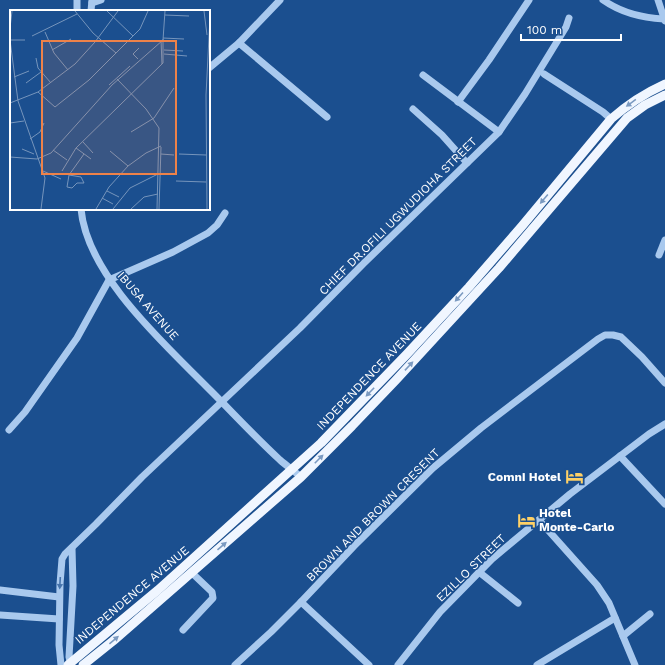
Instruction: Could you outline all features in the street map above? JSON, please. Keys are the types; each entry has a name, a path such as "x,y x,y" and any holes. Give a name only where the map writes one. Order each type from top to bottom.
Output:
{"main road":[{"name":"INDEPENDENCE AVENUE","path":"83,665 192,573 202,558 321,443 440,319 522,226 611,119 622,109 641,96 665,84"},
{"name":"INDEPENDENCE AVENUE","path":"67,665 158,590 202,558 301,477 396,380 499,268 627,118 653,100 665,95"}],"street":[{"path":"76,10 77,0"},
{"path":"92,5 101,0"},
{"path":"210,67 239,43 280,0"},
{"path":"458,102 530,0"},
{"path":"603,0 618,8 646,18 664,20 658,0"},
{"name":"CHIEF DR.OFILI UGWUDIOHA STREET","path":"222,402 300,328 363,264 499,132 514,111 566,27 569,18"},
{"path":"239,43 327,117"},
{"path":"544,74 604,112 611,119"},
{"path":"423,75 499,132"},
{"path":"413,109 442,135 466,163"},
{"name":"IBUSA AVENUE","path":"81,210 85,233 109,280 148,328 270,451 301,477"},
{"path":"9,430 25,412 77,338 109,280 173,252 208,233 217,225 225,213"},
{"path":"659,256 665,240"},
{"name":"BROWN AND BROWN CRESENT","path":"235,665 272,632 354,546 433,468 481,428 598,339 605,335 621,337 642,357 665,383"},
{"path":"67,665 59,645 59,597 62,559 65,554 142,477 222,402"},
{"name":"EZILLO STREET","path":"398,665 440,612 478,572 539,520 620,456 665,424"},
{"path":"620,456 665,504"},
{"path":"539,520 597,585 609,603 635,665"},
{"path":"67,665 73,586 72,548"},
{"path":"478,572 518,603"},
{"path":"183,630 213,598 212,592 192,573"},
{"path":"0,590 59,597"},
{"path":"301,602 369,665"},
{"path":"623,636 650,614"},
{"path":"0,615 59,619"},
{"path":"537,665 615,618"}],"place":[{"name":"Comni Hotel","path":"574,477"},
{"name":"Hotel Monte-Carlo","path":"526,520"}]}
